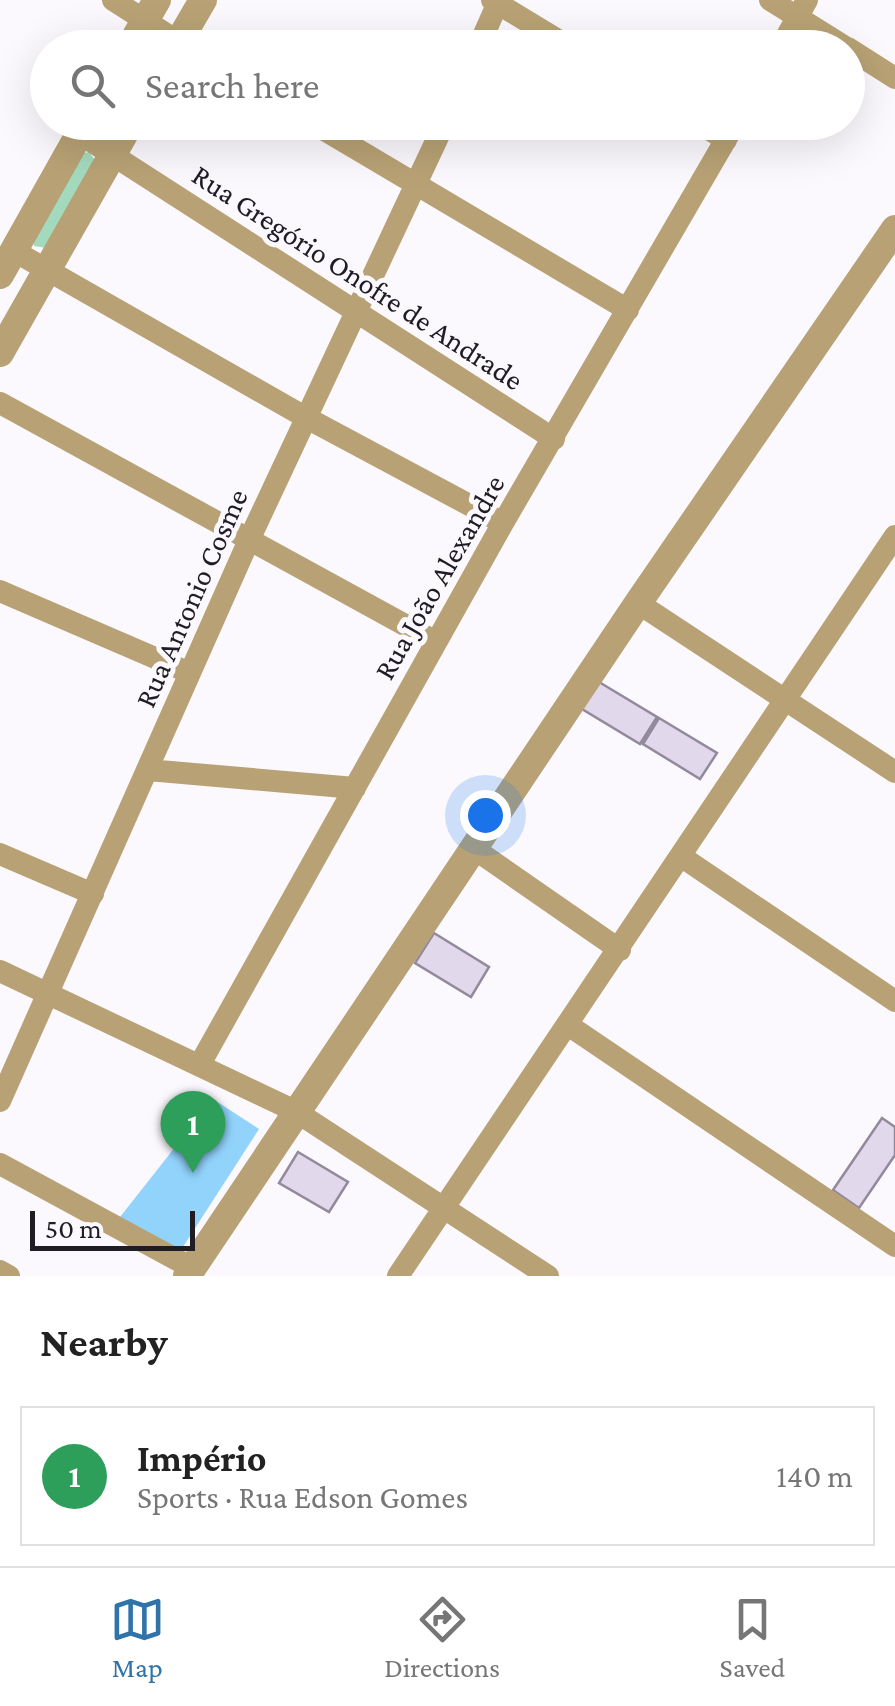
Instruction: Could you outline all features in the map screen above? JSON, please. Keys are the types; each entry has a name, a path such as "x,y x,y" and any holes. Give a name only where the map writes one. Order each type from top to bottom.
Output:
{"street":[{"path":"113,0 151,10 168,30"},
{"path":"188,30 202,0"},
{"path":"770,0 802,8 827,30"},
{"path":"485,30 496,1 542,30"},
{"path":"790,30 802,8"},
{"path":"865,59 895,78"},
{"path":"76,140 7,263 46,270 305,417 503,523"},
{"name":"Rua Gregório Onofre de Andrade","path":"96,140 112,155 554,439"},
{"path":"0,353 121,140"},
{"path":"341,140 628,310"},
{"name":"Rua Antonio Cosme","path":"0,1101 6,1068 47,992 305,417 437,140"},
{"name":"Rua João Alexandre","path":"200,1064 503,523 726,140"},
{"path":"0,1164 190,1272 638,603 895,228"},
{"path":"0,403 436,642"},
{"path":"398,1276 895,536"},
{"path":"0,590 190,673"},
{"path":"638,603 895,772"},
{"path":"148,770 354,788"},
{"path":"473,848 620,950"},
{"path":"0,854 92,894"},
{"path":"682,857 895,1001"},
{"path":"0,972 295,1111 548,1276"},
{"path":"568,1025 895,1246"},
{"path":"0,1271 9,1276"}],"green space":[{"path":"89,152 95,160 46,248 34,246 33,240 84,153"}],"water":[{"path":"213,1099 259,1129 181,1250 120,1217"}],"building":[{"path":"599,682 657,717 640,744 582,709"},
{"path":"659,718 717,753 700,779 643,744"},
{"path":"434,933 489,967 471,997 415,963"},
{"path":"882,1118 895,1127 895,1155 859,1208 833,1190"},
{"path":"298,1152 348,1182 329,1212 279,1183"}],"place":[{"name":"Império","path":"193,1173"}]}
